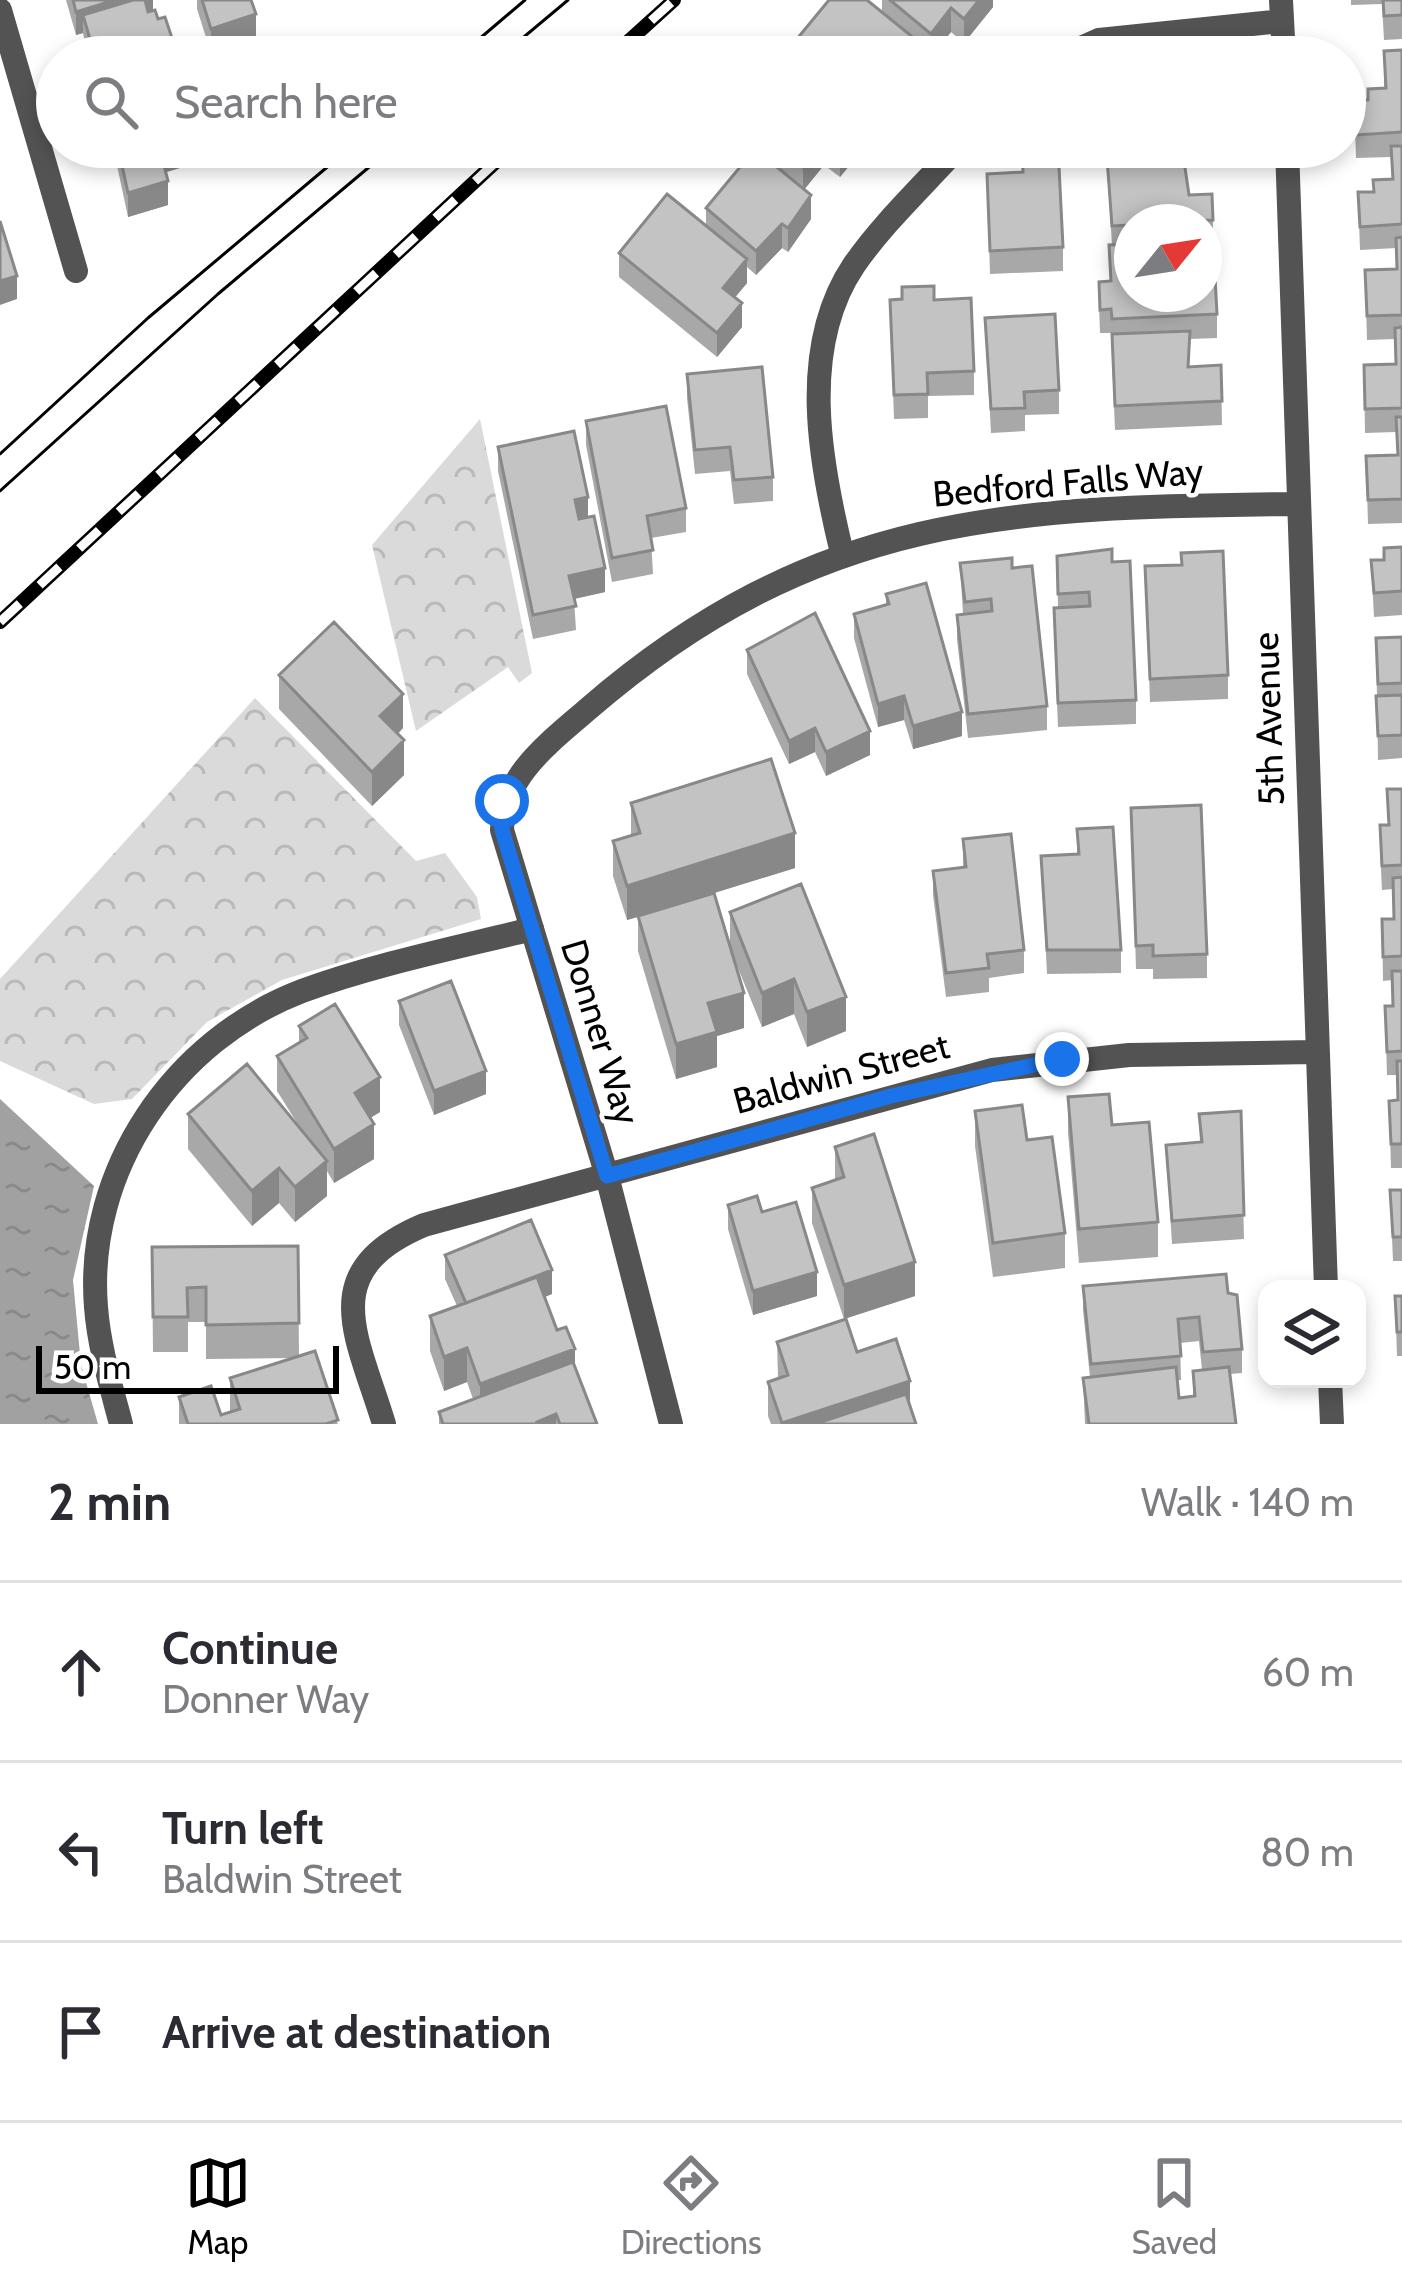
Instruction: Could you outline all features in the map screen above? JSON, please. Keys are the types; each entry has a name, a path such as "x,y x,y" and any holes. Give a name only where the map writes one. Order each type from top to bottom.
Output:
{"street":[{"path":"0,10 36,134"},
{"path":"1124,36 1281,11"},
{"path":"46,168 76,271"},
{"path":"842,553 823,446 819,376 826,323 854,266 940,168"},
{"name":"5th Avenue","path":"1288,168 1314,1052 1326,1280"},
{"name":"Bedford Falls Way","path":"502,801 540,753 624,678 711,618 842,553 988,518 1297,504"},
{"name":"Donner Way","path":"502,801 502,830 607,1176 671,1424"},
{"path":"121,1424 96,1310 99,1226 135,1129 188,1064 232,1028 298,993 532,928"},
{"name":"Baldwin Street","path":"384,1424 350,1304 365,1261 396,1237 424,1225 992,1070 1129,1055 1314,1052"},
{"path":"1330,1388 1332,1424"}],"green space":[{"path":"480,419 532,673 519,683 508,667 416,731 372,545"},
{"path":"255,698 416,861 445,853 477,897 481,919 282,980 207,1022 132,1099 94,1104 0,1061 0,979"}],"water":[{"path":"0,1099 94,1186 73,1280 81,1365 98,1424 0,1424"}],"building":[{"path":"73,0 115,0 76,12"},
{"path":"145,0 148,12 155,10 158,19 165,17 171,36 89,36 83,15"},
{"path":"202,0 251,0 256,14 211,29"},
{"path":"829,0 867,0 911,36 799,36"},
{"path":"890,0 979,0 964,19 951,8 931,34"},
{"path":"1383,0 1402,0 1402,15 1384,16"},
{"path":"1402,50 1402,132 1366,134 1368,89 1386,88 1384,51"},
{"path":"1391,146 1402,146 1402,224 1360,227 1358,192 1374,192 1373,180 1393,179"},
{"path":"123,168 165,168 168,181 128,193"},
{"path":"739,168 778,168 811,195 788,228 782,224 756,251 706,208"},
{"path":"1023,168 1059,168 1063,247 990,251 987,174 1023,172"},
{"path":"1108,168 1185,168 1189,195 1212,194 1212,204 1114,204 1114,226"},
{"path":"667,194 747,259 723,288 742,303 717,333 619,253"},
{"path":"0,221 17,276 0,281"},
{"path":"1402,237 1402,315 1367,316 1365,270 1397,269 1396,238"},
{"path":"1109,245 1114,245 1114,312 1217,314 1112,319 1111,309 1100,310 1099,282 1111,281"},
{"path":"934,286 934,300 971,298 974,371 927,373 928,394 894,395 890,300 902,299 902,287"},
{"path":"1055,314 1059,390 1024,392 1025,408 991,409 985,318"},
{"path":"1402,327 1402,408 1365,409 1364,365 1396,364 1395,328"},
{"path":"1190,331 1188,367 1221,365 1222,401 1115,406 1112,334"},
{"path":"762,367 773,477 734,480 730,447 695,450 687,374"},
{"path":"666,406 686,508 647,516 653,550 612,558 586,421"},
{"path":"1396,417 1402,417 1402,499 1368,500 1366,456 1398,455"},
{"path":"574,431 588,497 575,500 579,519 594,516 605,568 569,576 576,606 533,615 498,447"},
{"path":"1402,547 1402,591 1374,593 1371,560 1384,560 1384,548"},
{"path":"1112,549 1112,562 1130,561 1136,700 1058,703 1054,608 1090,606 1089,592 1058,594 1057,556"},
{"path":"1223,551 1228,675 1150,679 1145,566 1182,565 1181,553"},
{"path":"1012,558 1012,568 1032,566 1047,706 968,714 957,615 992,611 991,599 965,602 960,563"},
{"path":"926,583 962,712 913,726 904,696 878,704 854,614 889,604 886,594"},
{"path":"815,613 870,731 826,752 815,728 789,741 747,650"},
{"path":"334,622 403,694 380,716 404,740 372,772 279,675"},
{"path":"1402,637 1402,683 1378,684 1376,638"},
{"path":"1402,695 1402,735 1378,736 1376,696"},
{"path":"771,759 795,833 627,886 613,841 640,833 631,803"},
{"path":"1387,789 1402,789 1402,865 1382,866 1380,825 1389,825"},
{"path":"1201,805 1207,954 1153,956 1153,945 1136,946 1131,808"},
{"path":"1113,827 1121,950 1047,950 1041,856 1079,854 1077,829"},
{"path":"1011,834 1024,950 987,954 989,968 946,973 933,871 966,867 963,839"},
{"path":"1402,877 1402,956 1383,957 1382,919 1394,919 1393,878"},
{"path":"801,884 846,997 807,1012 794,979 762,993 730,912"},
{"path":"714,893 744,993 708,1003 717,1032 676,1044 638,916"},
{"path":"1392,971 1402,971 1402,1051 1387,1052 1385,1006 1393,1006"},
{"path":"451,981 486,1071 434,1091 399,1001"},
{"path":"335,1004 380,1077 355,1093 374,1124 334,1149 277,1056 307,1038 299,1026"},
{"path":"1397,1061 1402,1061 1402,1144 1391,1144 1389,1101 1398,1100"},
{"path":"247,1064 327,1161 295,1187 279,1168 252,1191 188,1114"},
{"path":"1109,1094 1112,1125 1149,1122 1158,1222 1079,1229 1068,1097"},
{"path":"1022,1105 1027,1140 1052,1137 1065,1233 993,1243 975,1111"},
{"path":"1241,1111 1244,1215 1172,1221 1166,1145 1202,1142 1199,1114"},
{"path":"874,1134 915,1262 844,1285 812,1188 844,1177 835,1147"},
{"path":"1390,1190 1402,1190 1402,1237 1393,1237"},
{"path":"757,1196 762,1212 796,1202 817,1272 753,1291 728,1205"},
{"path":"531,1220 552,1270 466,1303 445,1255"},
{"path":"298,1246 299,1323 206,1325 206,1287 187,1288 188,1317 153,1317 152,1247"},
{"path":"1226,1274 1228,1293 1237,1295 1242,1349 1203,1352 1199,1317 1178,1319 1181,1356 1091,1364 1083,1286"},
{"path":"537,1277 557,1330 566,1327 575,1349 480,1384 467,1348 444,1357 430,1316"},
{"path":"1395,1296 1402,1296 1402,1332 1397,1332"},
{"path":"846,1319 857,1352 896,1339 910,1381 782,1423 768,1382 788,1375 777,1342"},
{"path":"315,1351 338,1420 326,1424 188,1424 179,1397 211,1386 221,1415 240,1409 230,1378"},
{"path":"573,1362 597,1424 560,1424 556,1414 538,1424 443,1424 439,1412"},
{"path":"1176,1367 1179,1398 1195,1396 1193,1371 1229,1367 1236,1424 1089,1424 1083,1378"},
{"path":"906,1394 916,1424 815,1424"}],"tram line":[{"path":"483,36 525,0"},
{"path":"525,36 568,0"},
{"path":"0,454 148,318 326,168"},
{"path":"0,491 218,294 368,168"}],"railway":[{"path":"634,36 674,0"},
{"path":"0,622 489,168"}],"route":[{"path":"502,801 502,830 607,1176 992,1070 1062,1059"}]}
